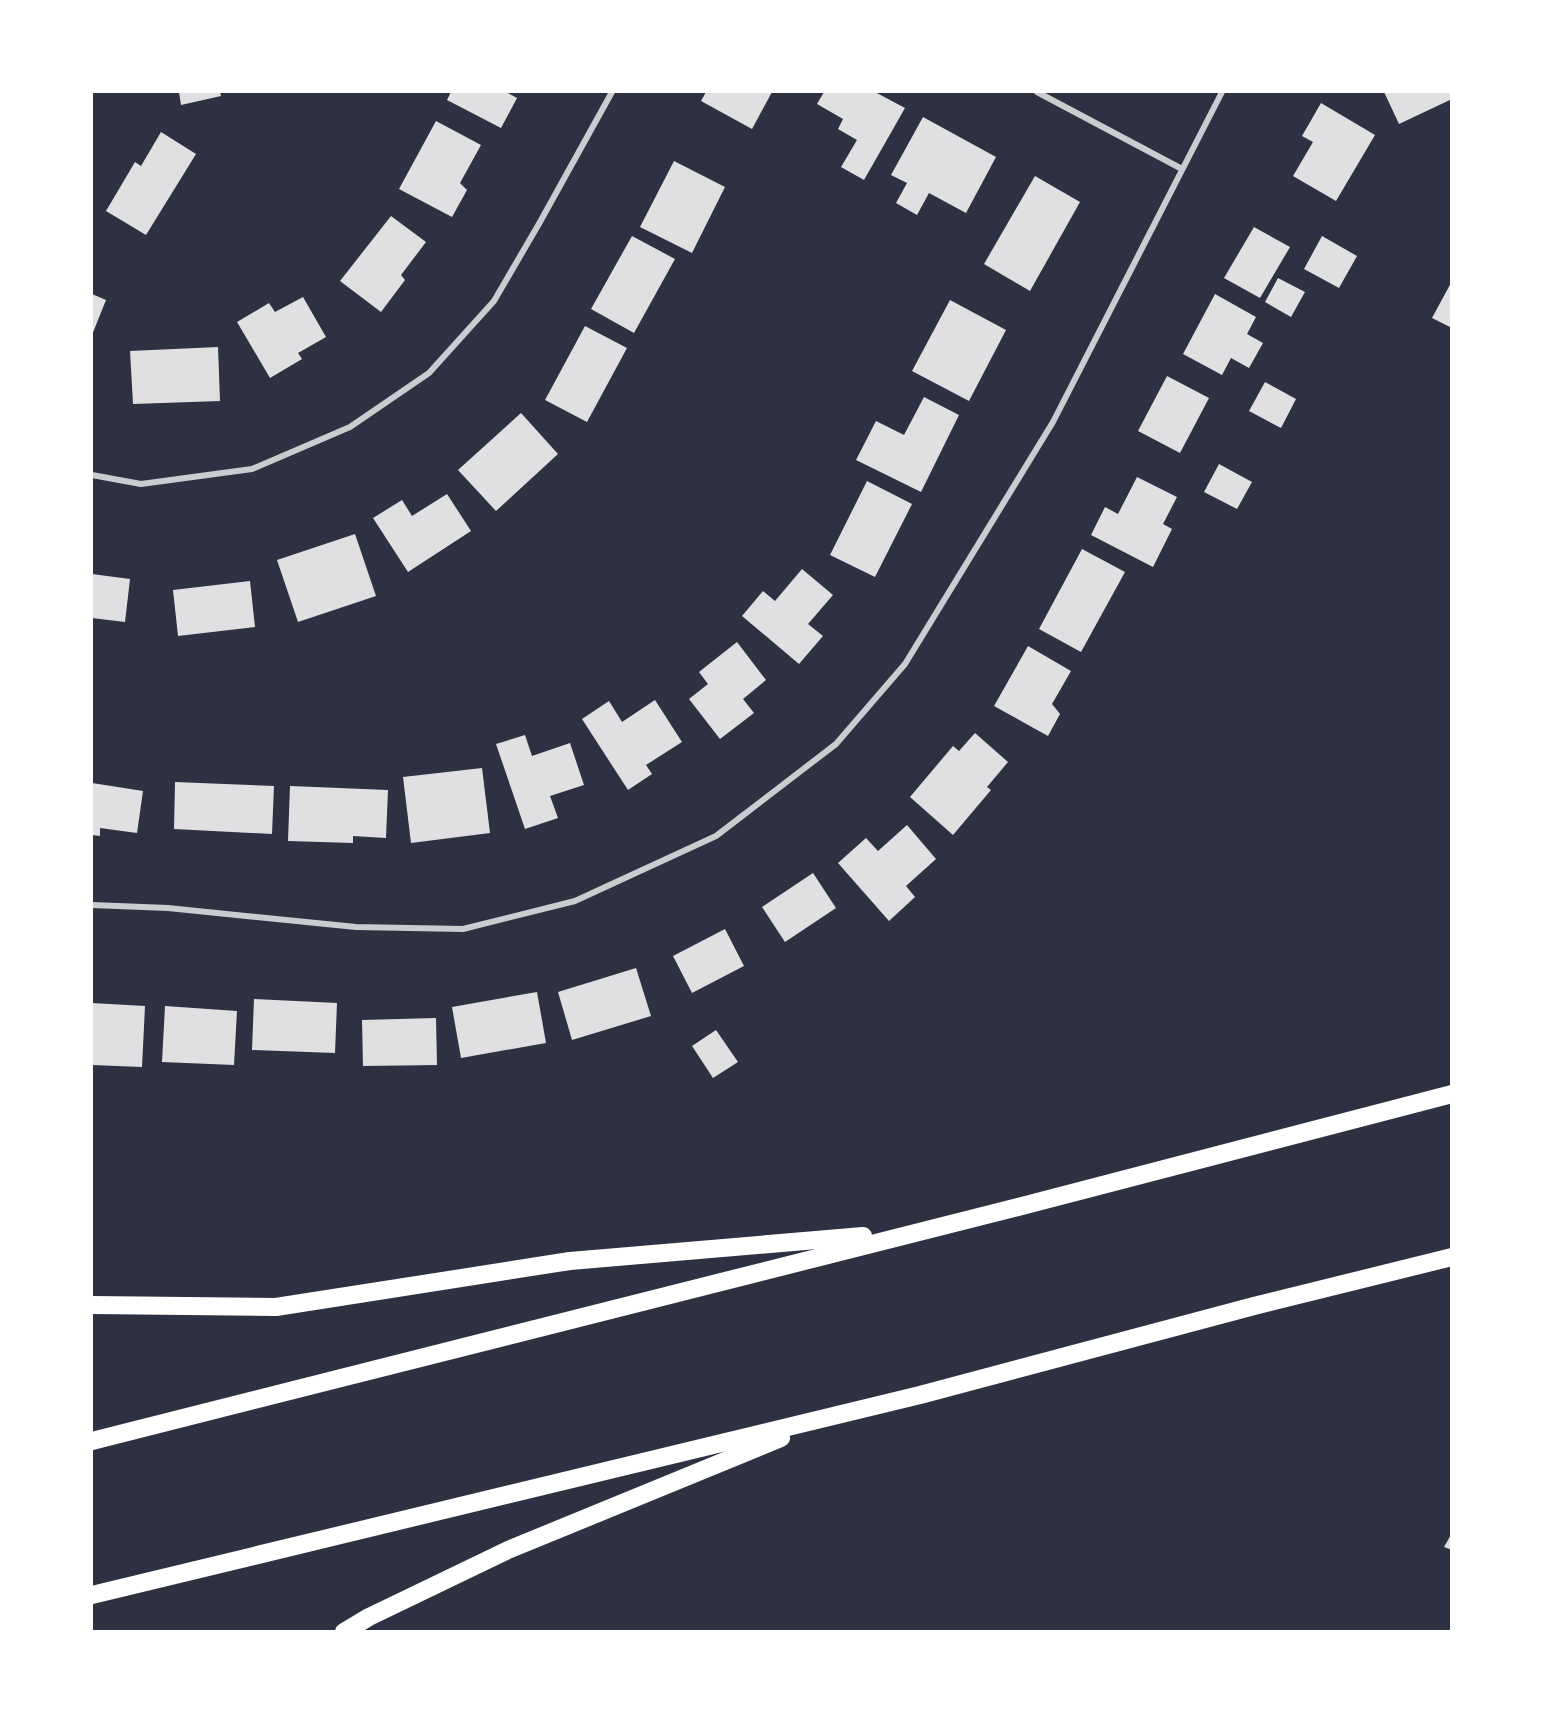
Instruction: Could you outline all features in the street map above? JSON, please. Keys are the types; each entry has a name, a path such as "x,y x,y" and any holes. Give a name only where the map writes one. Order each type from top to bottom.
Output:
{"highway":[{"path":"92,1441 1029,1204 1452,1094"},
{"path":"92,1305 276,1307 570,1261 919,1231"},
{"path":"92,1595 920,1395 1254,1306 1452,1257"},
{"path":"344,1632 369,1617 508,1550 834,1416"}],"street":[{"path":"92,475 141,484 252,469 350,427 429,373 494,301 612,92"},
{"path":"1037,92 1182,169"},
{"path":"92,905 168,908 356,927 463,928 575,901 716,836 836,744 905,664 1053,422 1222,92"}],"building":[{"path":"179,92 220,92 221,96 181,105"},
{"path":"451,92 506,92 517,98 501,128 447,100"},
{"path":"706,92 772,92 752,129 701,101"},
{"path":"824,92 875,92 905,108 864,180 841,167 857,140 838,129 843,119 817,104"},
{"path":"1384,92 1452,92 1452,99 1399,124"},
{"path":"1321,103 1375,135 1336,201 1293,176 1313,142 1302,136"},
{"path":"923,117 996,157 966,213 929,193 917,215 896,203 907,183 891,175"},
{"path":"436,121 481,145 460,183 467,190 452,217 399,189"},
{"path":"161,132 196,154 146,235 106,211 135,162 141,166"},
{"path":"674,161 725,187 692,253 640,227"},
{"path":"1035,176 1080,202 1030,291 984,264"},
{"path":"391,216 426,242 401,275 405,280 381,312 340,281"},
{"path":"1254,227 1290,247 1260,298 1224,278"},
{"path":"632,236 675,259 634,333 591,309"},
{"path":"1322,236 1357,256 1339,288 1304,269"},
{"path":"1278,278 1305,292 1291,317 1265,302"},
{"path":"1452,281 1452,328 1432,318"},
{"path":"92,294 106,300 92,335"},
{"path":"1215,294 1256,317 1247,334 1263,343 1249,368 1231,358 1222,375 1183,354"},
{"path":"303,297 326,337 298,353 302,359 270,378 237,322 269,303 275,312"},
{"path":"950,300 1006,330 969,401 912,371"},
{"path":"585,326 627,348 587,422 545,400"},
{"path":"218,347 220,401 133,404 130,351"},
{"path":"1167,376 1209,398 1180,453 1138,431"},
{"path":"1265,382 1296,399 1281,428 1249,411"},
{"path":"924,397 959,415 921,492 856,460 876,421 904,435"},
{"path":"521,413 558,454 496,511 458,470"},
{"path":"1219,464 1252,482 1237,509 1204,492"},
{"path":"1137,477 1177,497 1163,524 1172,529 1153,567 1091,535 1105,507 1118,514"},
{"path":"867,481 912,504 875,577 830,555"},
{"path":"447,494 471,531 408,572 373,518 402,500 412,516"},
{"path":"355,534 376,596 298,622 277,560"},
{"path":"1082,549 1125,572 1081,652 1039,629"},
{"path":"802,569 833,595 808,624 823,636 799,664 742,616 763,591 775,601"},
{"path":"92,574 130,579 125,622 92,618"},
{"path":"250,581 255,627 178,636 173,590"},
{"path":"737,642 766,680 743,699 754,713 720,739 689,699 708,684 699,672"},
{"path":"1028,646 1071,671 1052,704 1060,714 1048,736 994,706"},
{"path":"655,700 682,742 646,765 652,774 628,790 582,719 609,701 622,722"},
{"path":"975,733 1008,762 987,787 991,790 953,835 910,797 953,746 959,751"},
{"path":"525,735 532,756 570,743 584,785 550,796 558,818 525,829 496,744"},
{"path":"482,768 490,833 411,843 403,777"},
{"path":"175,782 274,786 272,834 174,829"},
{"path":"92,783 143,791 137,833 100,828 100,836 92,835"},
{"path":"290,786 388,790 386,838 353,836 353,843 288,841"},
{"path":"907,825 936,859 906,886 915,897 889,921 838,863 866,838 878,851"},
{"path":"813,873 836,908 785,942 762,907"},
{"path":"725,929 744,966 692,993 673,956"},
{"path":"636,968 651,1016 572,1040 558,992"},
{"path":"537,992 546,1043 461,1058 452,1007"},
{"path":"254,999 337,1003 335,1053 252,1050"},
{"path":"92,1003 145,1006 142,1067 92,1065"},
{"path":"165,1006 237,1011 234,1065 162,1062"},
{"path":"436,1018 437,1065 363,1066 362,1020"},
{"path":"716,1030 738,1062 713,1078 692,1046"},
{"path":"1452,1533 1452,1550 1444,1547"}]}
